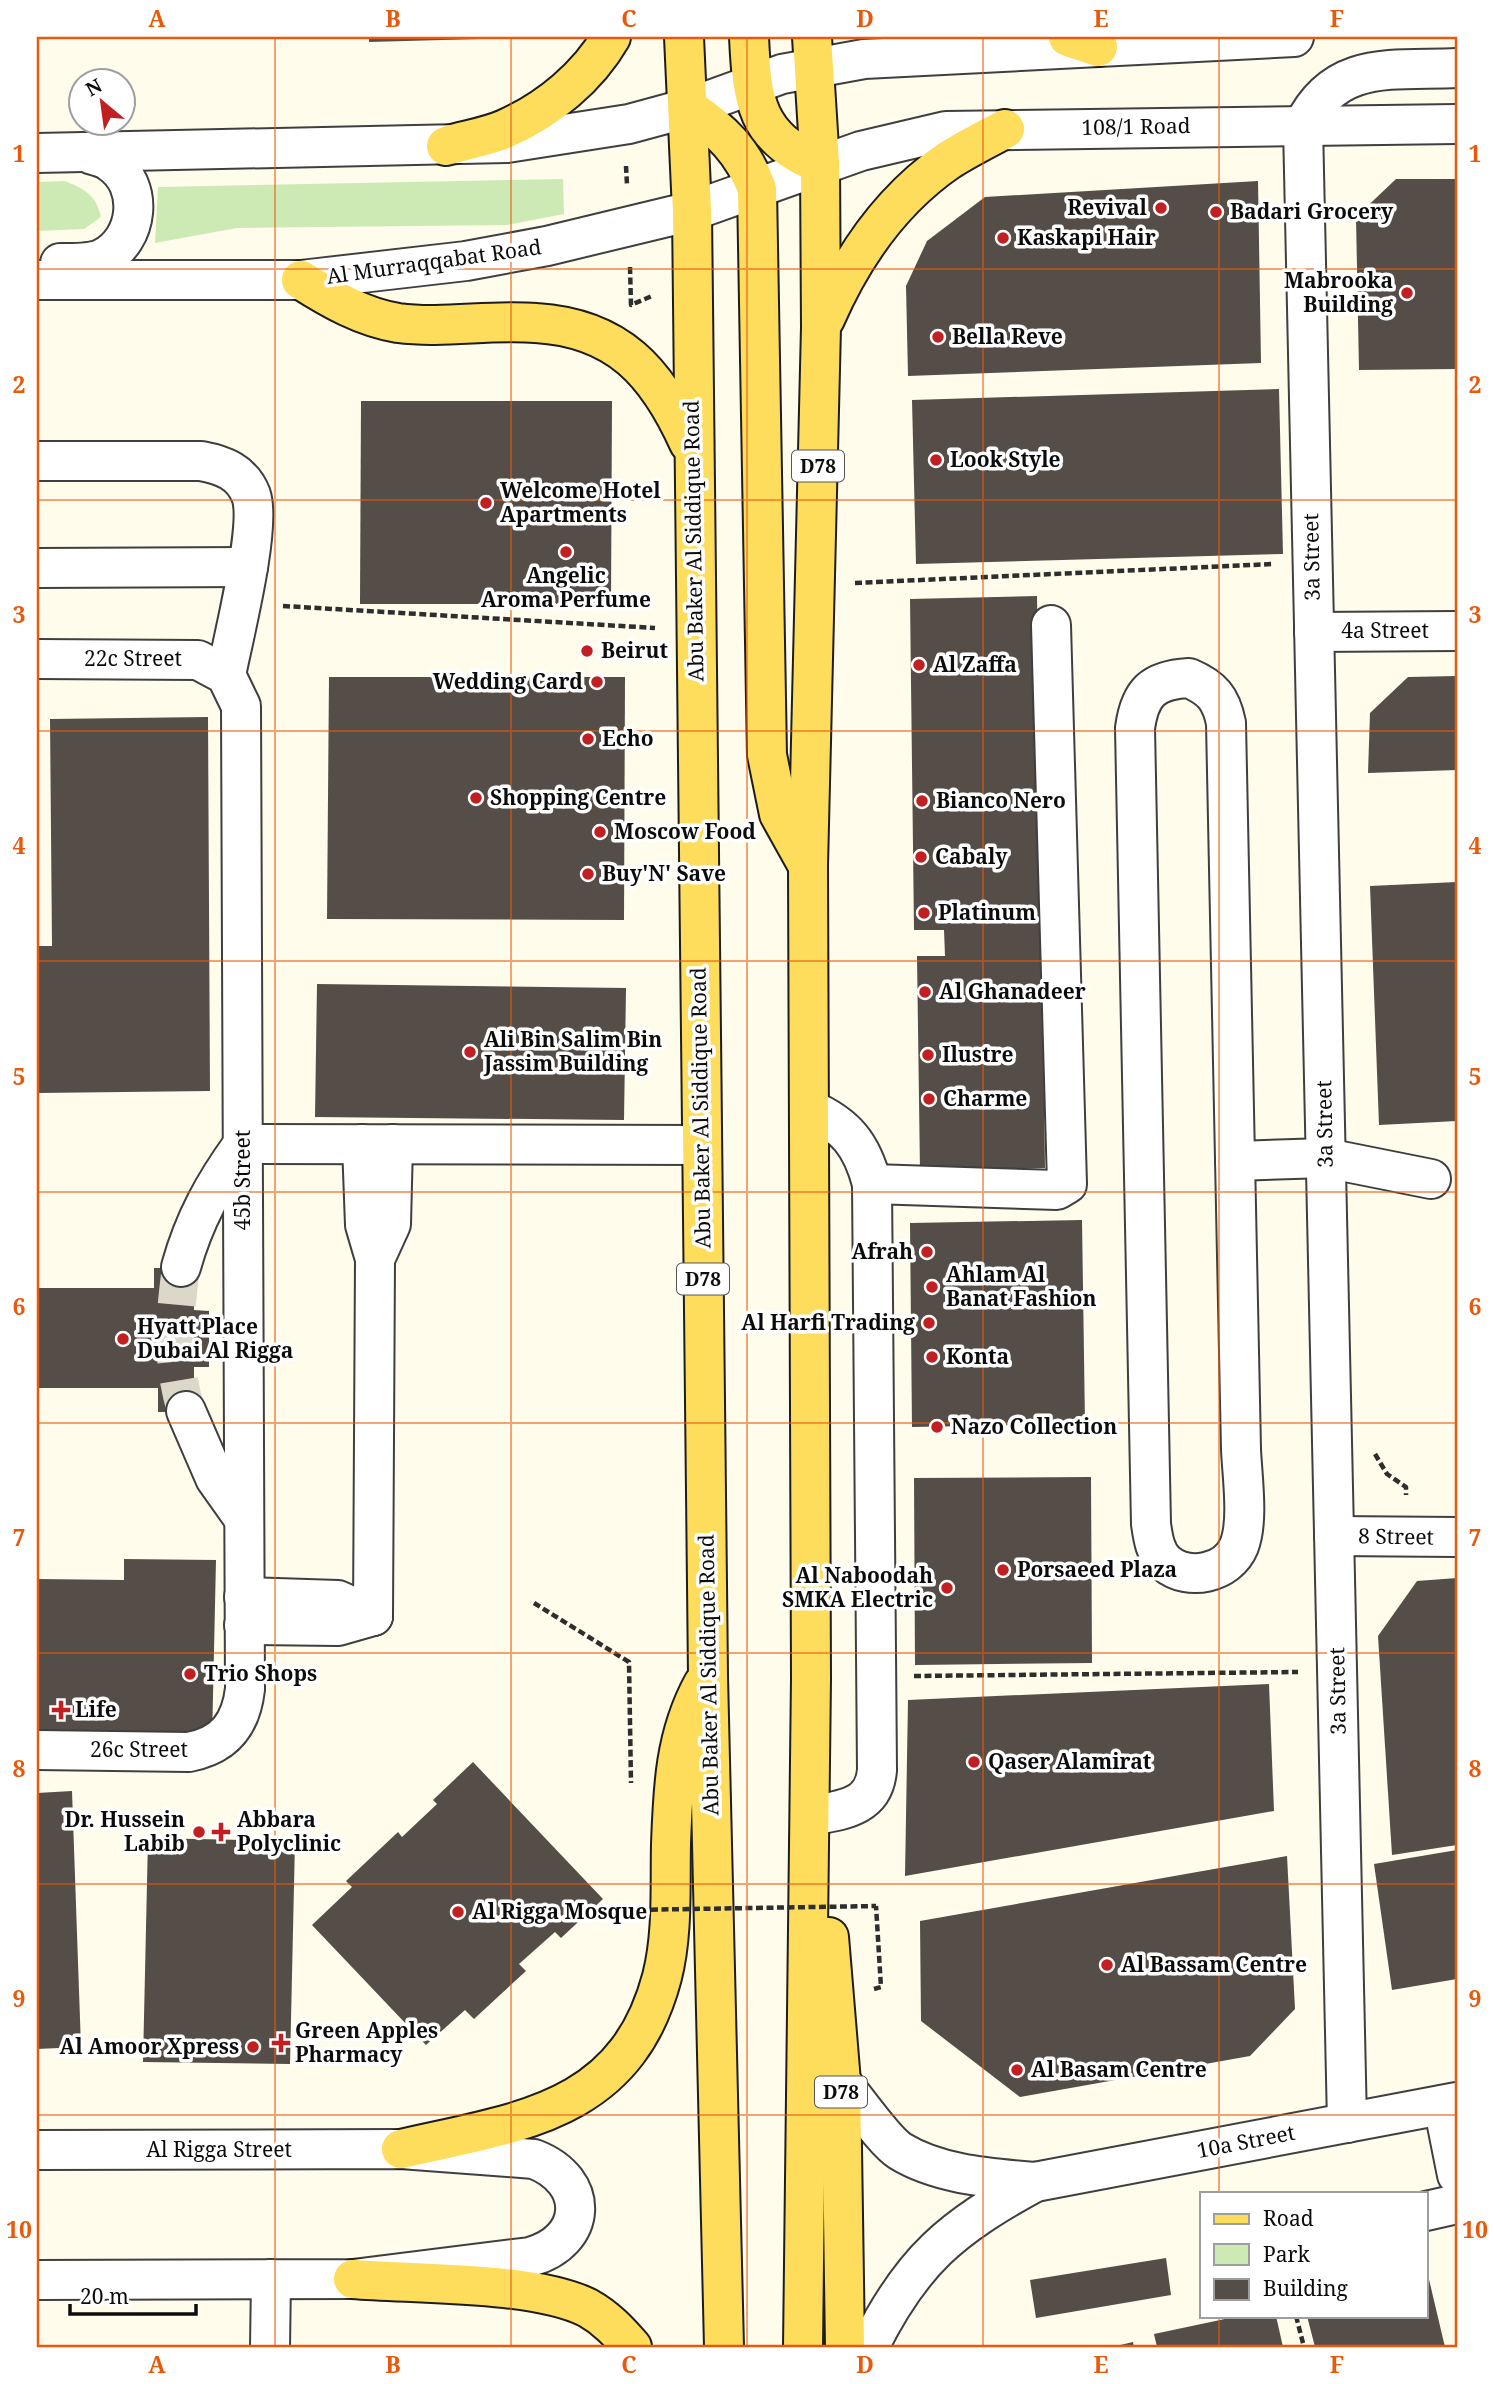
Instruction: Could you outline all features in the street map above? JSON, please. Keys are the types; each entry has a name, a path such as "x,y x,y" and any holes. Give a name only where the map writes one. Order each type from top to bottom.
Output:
{"main road":[{"path":"446,146 504,129 557,99 600,57 611,37"},
{"name":"Abu Baker Al Siddique Road","path":"684,37 692,211 708,1676 724,2347"},
{"path":"748,37 751,85 757,109 772,135 794,154 820,164"},
{"name":"D78","path":"803,2347 810,1827 808,866 821,327 820,164 813,52"},
{"path":"688,108 734,145 749,169 757,189 767,755 779,814 808,866"},
{"path":"821,327 854,261 899,203 947,161 1004,129"},
{"path":"301,280 330,299 395,322 429,326 535,322 570,327 603,339 641,365 664,394 693,453"},
{"path":"401,2149 514,2123 547,2112 578,2096 607,2076 631,2046 650,2012 662,1976 668,1937 675,1765 692,1704 708,1676"},
{"name":"D78","path":"810,1827 827,1920 841,2082 845,2347"},
{"path":"353,2279 528,2291 559,2298 588,2308 614,2326 632,2347"}],"street":[{"path":"37,153 508,143 568,136 629,124 688,108 751,85 813,52 864,59 1083,42 1294,37"},
{"path":"1303,126 1314,103 1332,86 1354,74 1457,68"},
{"name":"108/1 Road","path":"820,164 903,139 946,131 1457,124"},
{"name":"3a Street","path":"1303,126 1347,2123"},
{"path":"37,263 79,264 102,259 120,245 132,225 134,201 127,180 111,163 90,153"},
{"name":"Al Murraqqabat Road","path":"37,279 301,280 466,261 547,246 692,211 820,164"},
{"path":"37,461 201,461 223,464 241,477 251,497 248,567 226,675"},
{"path":"37,568 248,567"},
{"path":"872,1184 1057,1190 1067,1184 1051,625"},
{"name":"4a Street","path":"1314,632 1457,631"},
{"name":"22c Street","path":"37,659 198,660 226,675"},
{"name":"45b Street","path":"226,675 241,706 245,1689"},
{"path":"1189,678 1208,686 1222,702 1226,723 1235,1161 1242,1525 1239,1546 1226,1564 1207,1573 1185,1573 1166,1563 1154,1545 1151,1524 1135,728 1138,707 1150,689 1168,679 1189,678"},
{"path":"809,1109 833,1120 853,1137 866,1159 872,1184 876,1677 876,1783 870,1796 860,1804 810,1827"},
{"path":"181,1267 191,1232 213,1185 243,1144 701,1144"},
{"path":"244,1611 338,1600 373,1616 375,1259 391,1224 378,1144"},
{"path":"1235,1161 1326,1158 1431,1178"},
{"path":"186,1411 215,1478 244,1519"},
{"name":"8 Street","path":"1334,1536 1457,1537"},
{"name":"26c Street","path":"37,1750 189,1752 207,1748 223,1738 236,1724 243,1707 245,1689"},
{"name":"10a Street","path":"841,2082 899,2150 939,2167 982,2177 1035,2182 1450,2103"},
{"path":"1450,2103 1457,2175"},
{"name":"Al Rigga Street","path":"37,2150 401,2149 534,2159 554,2166 568,2181 575,2200 574,2220 565,2238 550,2252 530,2257 353,2279"},
{"name":"10a Street","path":"869,2347 890,2304 929,2254 979,2213 1035,2182"},
{"path":"1428,2211 1457,2204"},
{"path":"270,2347 271,2279"},
{"path":"37,2280 353,2279"}],"path":[{"path":"816,584 1312,563"},
{"path":"240,604 695,630"},
{"path":"534,1603 629,1662 631,1792"},
{"path":"876,1677 1337,1671"},
{"path":"630,1910 876,1906 881,1987"},
{"path":"1297,2318 1304,2347"}],"green space":[{"path":"563,179 564,214 507,225 237,228 155,243 158,187"},
{"path":"64,181 88,193 96,203 101,217 84,229 37,231 37,182"}],"building":[{"path":"369,37 479,37 479,39 369,42"},
{"name":"Mabrooka Building","path":"1396,179 1457,179 1457,369 1359,370 1356,217"},
{"path":"1258,181 1261,363 908,376 906,286 927,241 985,197"},
{"path":"1279,389 1283,554 916,564 912,400"},
{"name":"Welcome Hotel Apartments","path":"361,401 612,401 611,604 360,604"},
{"path":"1037,596 1045,1168 920,1171 917,956 945,956 944,930 914,930 910,599"},
{"path":"1457,676 1457,770 1368,773 1370,713 1408,677"},
{"name":"Shopping Centre","path":"329,677 625,677 624,920 327,919"},
{"path":"208,717 210,1091 37,1093 37,946 52,946 50,719"},
{"path":"1457,882 1457,1121 1379,1125 1370,886"},
{"name":"Ali Bin Salim Bin Jassim Building","path":"317,984 626,988 624,1120 315,1117"},
{"path":"1082,1220 1085,1424 912,1427 910,1223"},
{"name":"Hyatt Place Dubai Al Rigga","path":"154,1268 195,1268 194,1310 209,1311 209,1367 194,1367 194,1412 158,1412 158,1388 37,1388 37,1288 154,1288"},
{"name":"Porsaeed Plaza","path":"1091,1477 1092,1663 915,1665 914,1478"},
{"path":"124,1559 216,1560 212,1741 37,1738 37,1579 124,1580"},
{"path":"1457,1578 1457,1845 1392,1855 1378,1636 1417,1581"},
{"path":"1269,1684 1274,1811 905,1876 908,1700"},
{"name":"Al Rigga Mosque","path":"473,1762 603,1899 561,1938 555,1932 519,1964 526,1971 474,2019 465,2010 426,2045 312,1925 352,1887 346,1881 398,1832 402,1837 437,1804 433,1800"},
{"path":"72,1791 81,2047 37,2049 37,1793"},
{"path":"148,1838 295,1841 290,2064 143,2062"},
{"path":"1457,1850 1457,1979 1392,1990 1374,1864"},
{"name":"Al Bassam Centre","path":"1287,1856 1295,2009 1250,2056 1020,2097 921,2021 920,1921"},
{"path":"1166,2258 1171,2295 1036,2318 1030,2280"},
{"path":"1428,2275 1445,2347 1315,2347 1308,2318 1428,2318"},
{"path":"1230,2318 1276,2318 1283,2347 1157,2347 1154,2334"},
{"path":"1133,2342 1134,2347 1116,2347 1116,2346"}],"tunnel":[{"path":"181,1267 175,1340 178,1374 186,1411"}],"place":[{"name":"Revival","path":"1161,208"},
{"name":"Badari Grocery","path":"1216,212"},
{"name":"Kaskapi Hair","path":"1003,238"},
{"name":"Mabrooka Building","path":"1407,293"},
{"name":"Bella Reve","path":"938,337"},
{"name":"Look Style","path":"936,460"},
{"name":"Welcome Hotel Apartments","path":"486,503"},
{"name":"Angelic Aroma Perfume","path":"566,552"},
{"name":"Beirut","path":"587,651"},
{"name":"Al Zaffa","path":"919,665"},
{"name":"Wedding Card","path":"597,682"},
{"name":"Echo","path":"588,739"},
{"name":"Shopping Centre","path":"476,798"},
{"name":"Bianco Nero","path":"922,801"},
{"name":"Moscow Food","path":"600,832"},
{"name":"Cabaly","path":"921,857"},
{"name":"Buy'N' Save","path":"588,874"},
{"name":"Platinum","path":"924,913"},
{"name":"Al Ghanadeer","path":"925,992"},
{"name":"Ali Bin Salim Bin Jassim Building","path":"470,1052"},
{"name":"Ilustre","path":"928,1055"},
{"name":"Charme","path":"929,1099"},
{"name":"Afrah","path":"927,1252"},
{"name":"Ahlam Al Banat Fashion","path":"932,1287"},
{"name":"Al Harfi Trading","path":"929,1323"},
{"name":"Hyatt Place Dubai Al Rigga","path":"123,1339"},
{"name":"Konta","path":"932,1357"},
{"name":"Nazo Collection","path":"937,1427"},
{"name":"Porsaeed Plaza","path":"1003,1570"},
{"name":"Al Naboodah SMKA Electric","path":"947,1588"},
{"name":"Trio Shops","path":"190,1674"},
{"name":"Life","path":"61,1710"},
{"name":"Qaser Alamirat","path":"974,1762"},
{"name":"Dr. Hussein Labib","path":"199,1832"},
{"name":"Abbara Polyclinic","path":"221,1832"},
{"name":"Al Rigga Mosque","path":"458,1912"},
{"name":"Al Bassam Centre","path":"1107,1965"},
{"name":"Green Apples Pharmacy","path":"281,2043"},
{"name":"Al Amoor Xpress","path":"253,2047"},
{"name":"Al Basam Centre","path":"1017,2070"}]}
